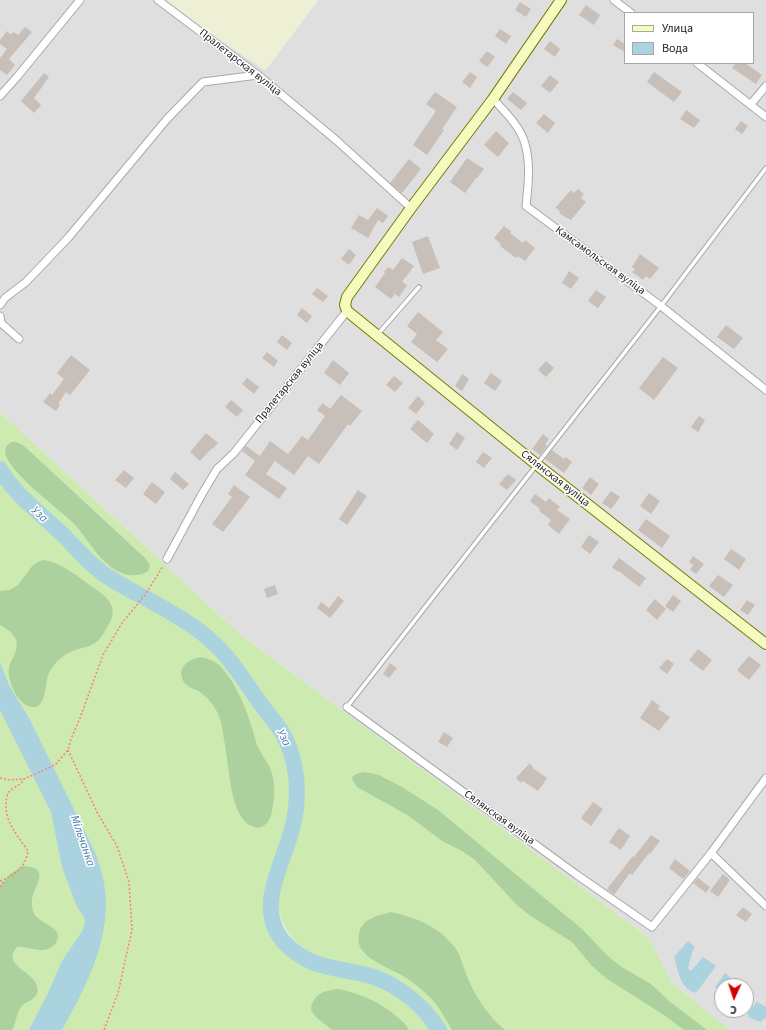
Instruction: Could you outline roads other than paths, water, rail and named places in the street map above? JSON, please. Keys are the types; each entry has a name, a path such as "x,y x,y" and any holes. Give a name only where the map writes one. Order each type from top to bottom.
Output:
{"street":[{"path":"0,96 80,0"},
{"name":"Пралетарская вуліца","path":"158,0 258,75 336,140 411,208"},
{"name":"Пралетарская вуліца","path":"167,559 217,469 234,453 347,311 345,304 347,298 411,208 493,99 561,0"},
{"path":"614,0 630,12"},
{"path":"698,64 766,117"},
{"path":"0,305 5,298 26,282 68,238 167,119 203,82 258,75"},
{"path":"751,104 766,86"},
{"name":"Камсамольская вуліца","path":"493,99 513,121 525,143 528,160 526,206 661,306 766,390"},
{"name":"Сялянская вуліца","path":"347,311 536,464 766,644"},
{"path":"0,316 1,323 19,339"},
{"name":"Сялянская вуліца","path":"346,706 577,875 652,927 711,853"},
{"path":"766,778 711,853 766,906"}],"lane":[{"path":"346,706 661,306 766,168"},
{"path":"376,336 419,286"}],"water":[{"name":"Мільчанка","path":"0,662 9,685 30,720 93,848 100,865 104,883 106,903 105,922 96,960 89,978 62,1030 29,1030 62,961 83,930 85,923 84,917 77,907 62,867 51,812 0,710"},
{"path":"688,941 695,947 692,952 688,968 691,971 703,957 716,966 696,993 686,988 678,973 674,957"},
{"path":"725,973 731,978 721,978"},
{"path":"757,1002 766,1007 766,1018 760,1022 750,1018 754,1018 754,1005"}],"waterway":[{"name":"Уза","path":"0,469 20,495 98,570 181,618 211,640 233,664 281,731 289,746 295,768 297,791 297,802 293,825 278,869 271,899 271,914 275,928 284,942 294,951 314,963 371,976 391,985 410,997 426,1013 439,1030"}]}
